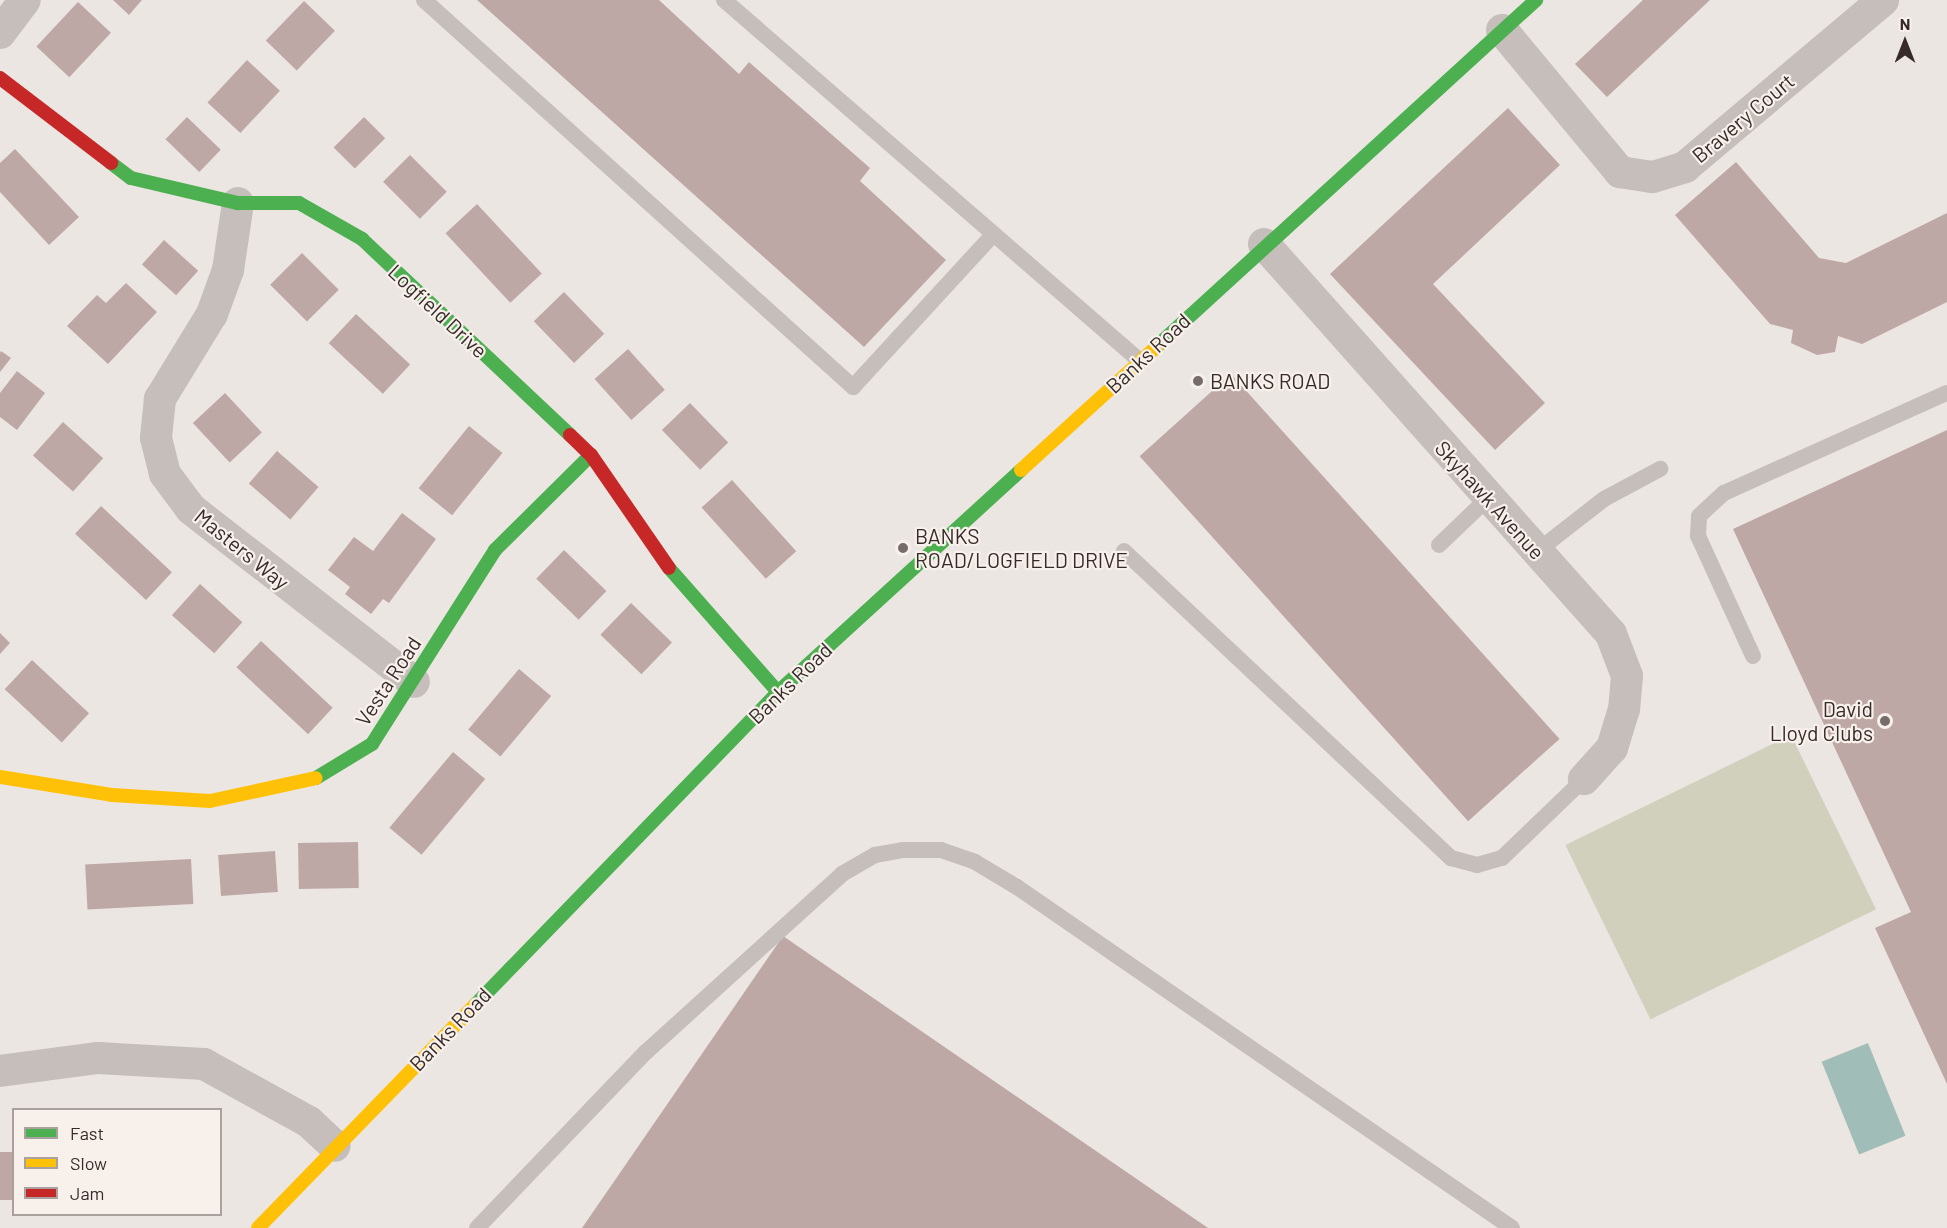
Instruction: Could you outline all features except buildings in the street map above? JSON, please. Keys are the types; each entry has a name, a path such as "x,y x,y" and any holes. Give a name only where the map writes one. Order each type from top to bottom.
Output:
{"street":[{"path":"0,33 25,0"},
{"name":"Banks Road","path":"258,1228 335,1146 778,692 1140,361 1264,244 1536,0"},
{"name":"Bravery Court","path":"1502,30 1620,172 1653,177 1685,167 1883,0"},
{"name":"Logfield Drive","path":"0,78 131,178 238,203 299,203 362,239 591,455 684,590 778,692"},
{"name":"Masters Way","path":"238,203 228,270 212,314 160,399 156,438 165,474 191,509 414,682"},
{"name":"Skyhawk Avenue","path":"1264,244 1487,499 1611,634 1627,676 1624,709 1612,748 1584,779"},
{"name":"Vesta Road","path":"0,777 112,795 210,801 310,782 372,744 414,682 495,550 591,455"},
{"path":"0,1071 98,1058 204,1064 309,1122 335,1146"}],"lane":[{"path":"424,0 853,387 992,236"},
{"path":"724,0 992,236 1140,361"},
{"path":"1753,656 1698,536 1699,516 1724,493 1947,393"},
{"path":"1536,552 1604,499 1660,469"},
{"path":"1439,545 1487,499"},
{"path":"1124,551 1451,858 1477,865 1502,858 1584,779"},
{"path":"477,1228 646,1053 842,874 875,855 903,850 941,850 975,862 1017,887 1512,1228"}],"green space":[{"path":"1791,735 1876,909 1650,1019 1565,845"}],"water":[{"path":"1868,1043 1905,1136 1859,1154 1822,1062"}],"traffic: fast":[{"path":"1156,347 1536,0"},
{"path":"111,163 131,178 238,203 299,203 362,239 570,435"},
{"path":"316,778 372,744 495,550 591,455"},
{"path":"475,1005 778,692 1021,470"},
{"path":"669,568 778,692"}],"traffic: slow":[{"path":"1021,470 1156,347"},
{"path":"0,777 112,795 210,801 316,778"},
{"path":"258,1228 475,1005"}],"traffic: jam":[{"path":"0,78 111,163"},
{"path":"570,435 591,455 669,568"}],"place":[{"name":"BANKS ROAD","path":"1198,381"},
{"name":"BANKS ROAD/LOGFIELD DRIVE","path":"903,548"},
{"name":"David Lloyd Clubs","path":"1885,721"}]}
